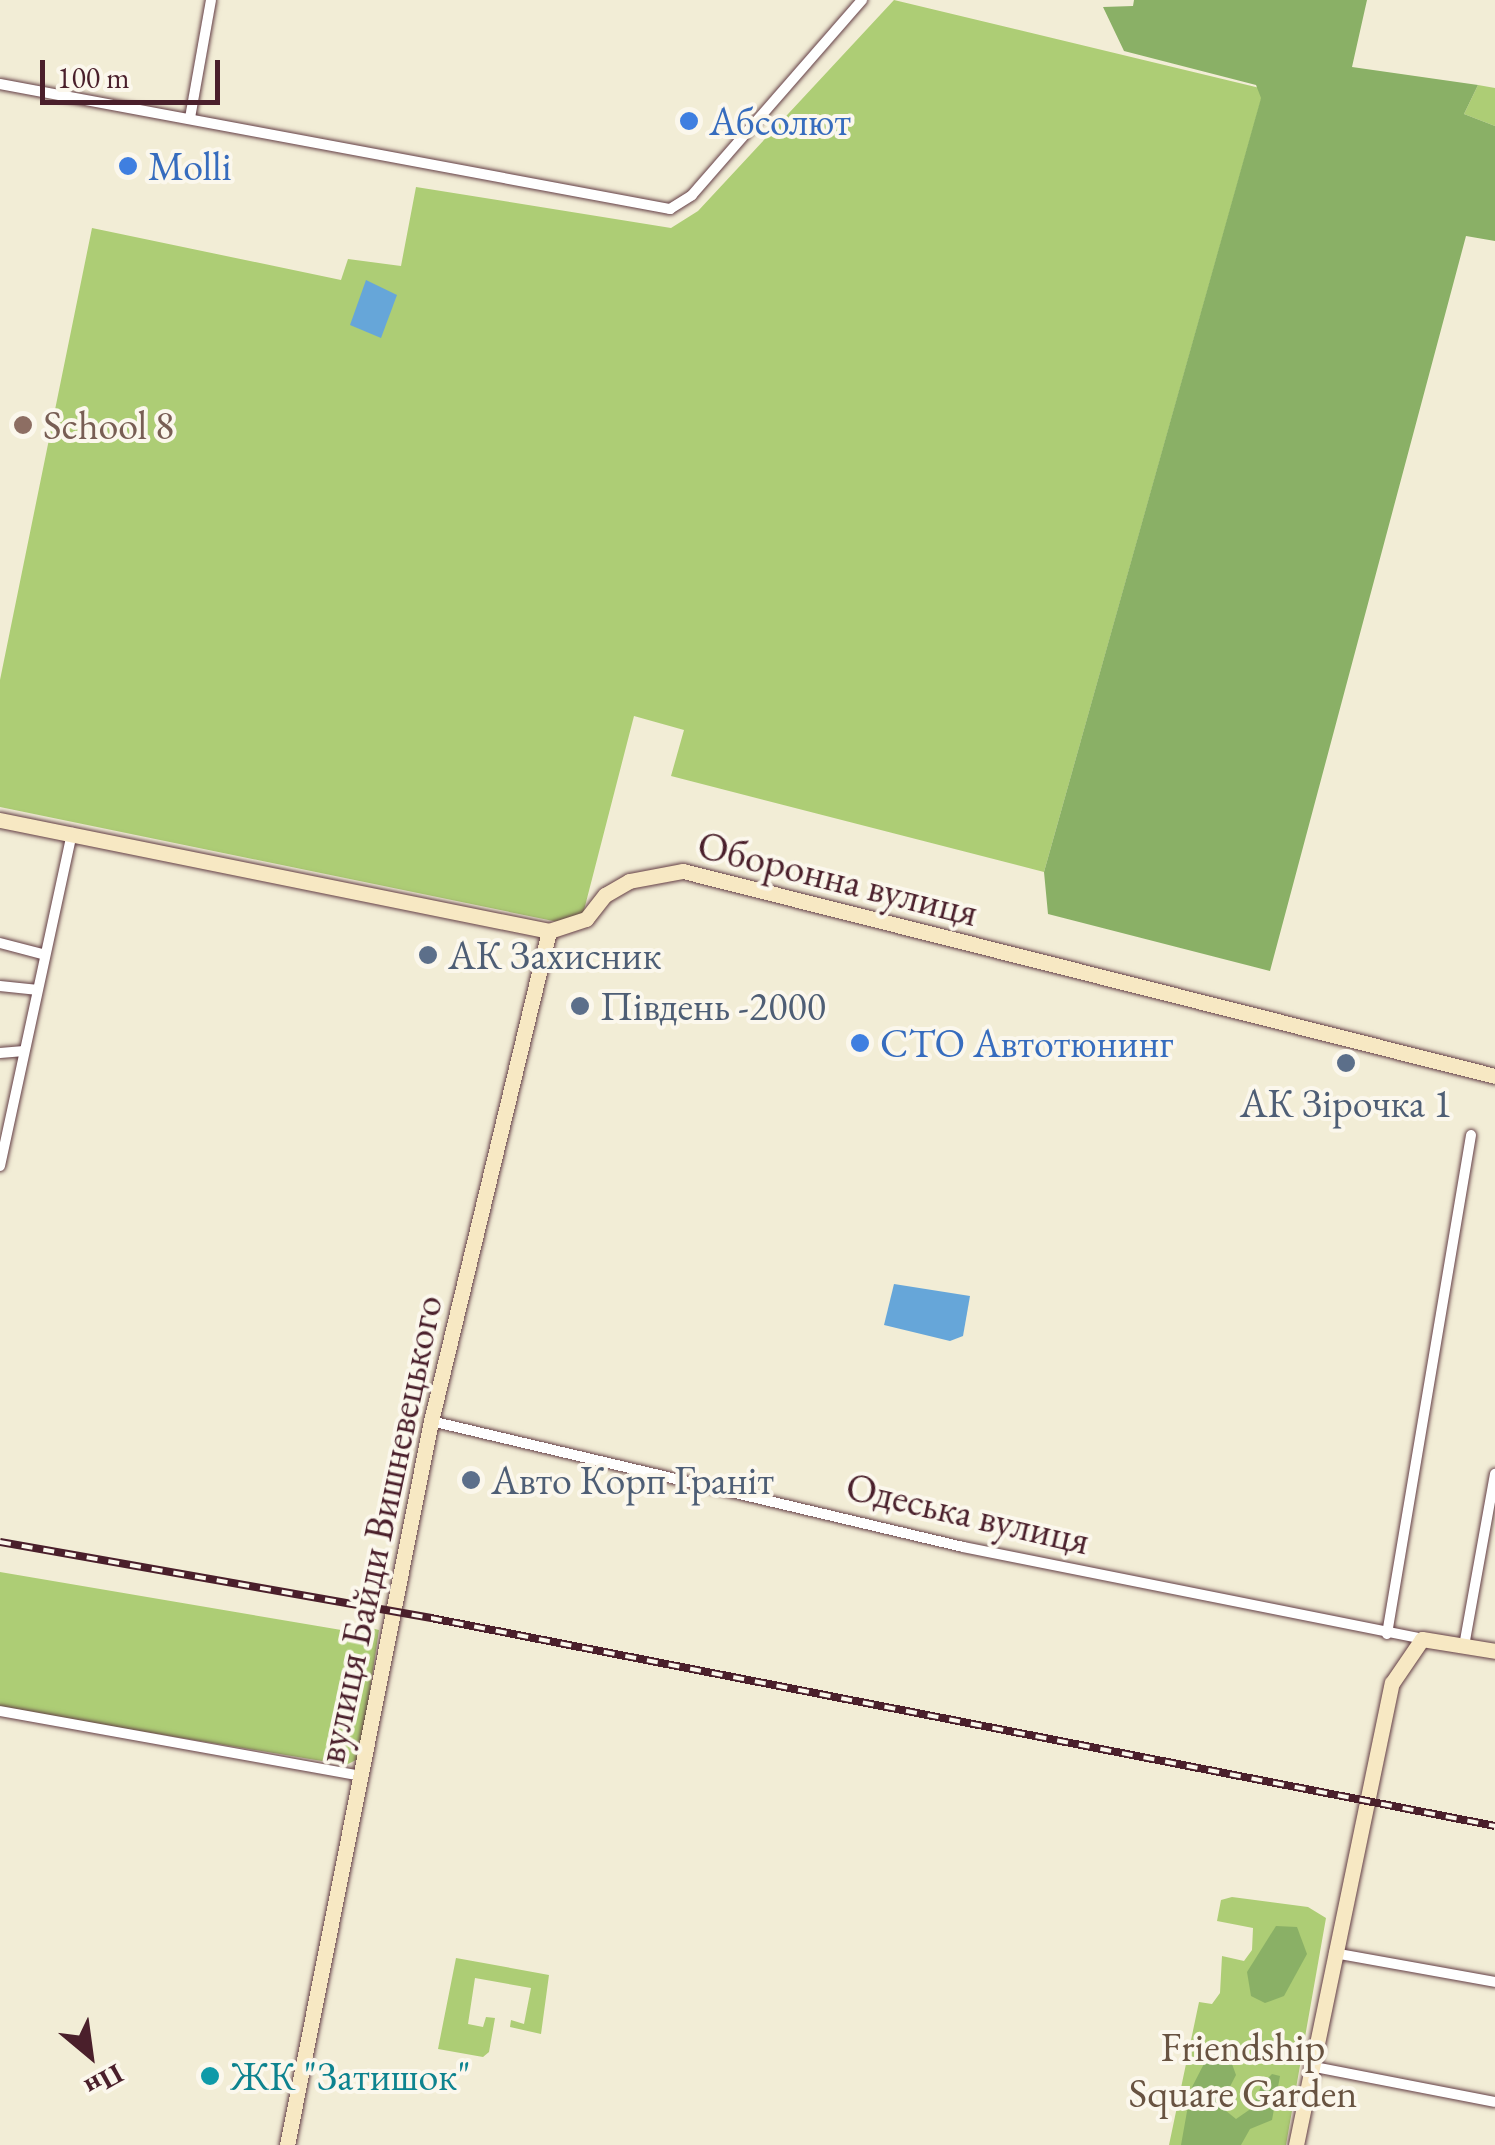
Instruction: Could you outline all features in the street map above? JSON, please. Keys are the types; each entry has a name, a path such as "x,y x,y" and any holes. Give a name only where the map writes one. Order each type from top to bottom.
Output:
{"street":[{"path":"190,118 212,0"},
{"path":"0,84 660,208 685,201 862,0"},
{"path":"0,820 549,930"},
{"path":"0,1166 42,954 72,832"},
{"name":"Оборонна вулиця","path":"549,930 586,919 605,895 630,881 683,871 1495,1076"},
{"name":"вулиця Байди Вишневецького","path":"288,2145 431,1421 549,930"},
{"path":"0,943 42,954"},
{"path":"0,986 36,990"},
{"path":"0,1053 24,1050"},
{"path":"1388,1634 1471,1135"},
{"name":"Одеська вулиця","path":"431,1421 963,1546 1388,1634 1495,1651"},
{"path":"1464,1646 1495,1474"},
{"path":"1296,2145 1332,1953 1390,1691 1422,1639"},
{"path":"0,1711 360,1776"},
{"path":"1332,1953 1495,1982"},
{"path":"1310,2066 1495,2102"}],"green space":[{"path":"894,0 1264,89 1044,872 671,776 684,730 634,716 583,914 563,923 0,807 0,680 92,228 341,280 348,259 401,266 416,187 671,228 698,211"},
{"path":"1134,0 1367,0 1352,67 1478,85 1464,114 1495,126 1495,241 1466,236 1270,971 1048,914 1044,872 1261,98 1256,85 1124,51 1103,7 1133,6"},
{"path":"1478,85 1495,88 1495,126 1464,114"},
{"path":"0,1572 365,1634 367,1627 379,1630 360,1758 346,1765 0,1708"},
{"name":"Friendship Square Garden","path":"1232,1897 1308,1907 1326,1918 1286,2145 1169,2145 1199,2002 1212,2004 1220,1993 1222,1956 1244,1961 1252,1950 1253,1928 1217,1921 1221,1900"},
{"path":"1276,1926 1297,1927 1307,1954 1284,1996 1265,2003 1251,1996 1247,1972"},
{"path":"456,1958 549,1975 541,2034 510,2027 511,2020 524,2024 531,1988 475,1978 468,2024 483,2027 486,2017 495,2018 489,2052 483,2057 438,2049"},
{"path":"1208,2056 1232,2064 1236,2075 1220,2106 1236,2119 1252,2108 1262,2084 1272,2074 1280,2076 1272,2120 1250,2129 1241,2145 1181,2145 1191,2089"}],"water":[{"path":"366,280 397,295 381,338 350,325"},
{"path":"894,1284 970,1296 963,1336 950,1341 884,1325"}],"railway":[{"path":"0,1542 431,1618 1495,1826"}],"place":[{"name":"Абсолют","path":"689,121"},
{"name":"Molli","path":"128,166"},
{"name":"School 8","path":"23,425"},
{"name":"АК Захисник","path":"428,955"},
{"name":"Південь -2000","path":"580,1006"},
{"name":"СТО Автотюнинг","path":"860,1043"},
{"name":"АК Зірочка 1","path":"1346,1063"},
{"name":"Авто Корп Граніт","path":"471,1480"},
{"name":"ЖК \"Затишок\"","path":"210,2076"}]}
